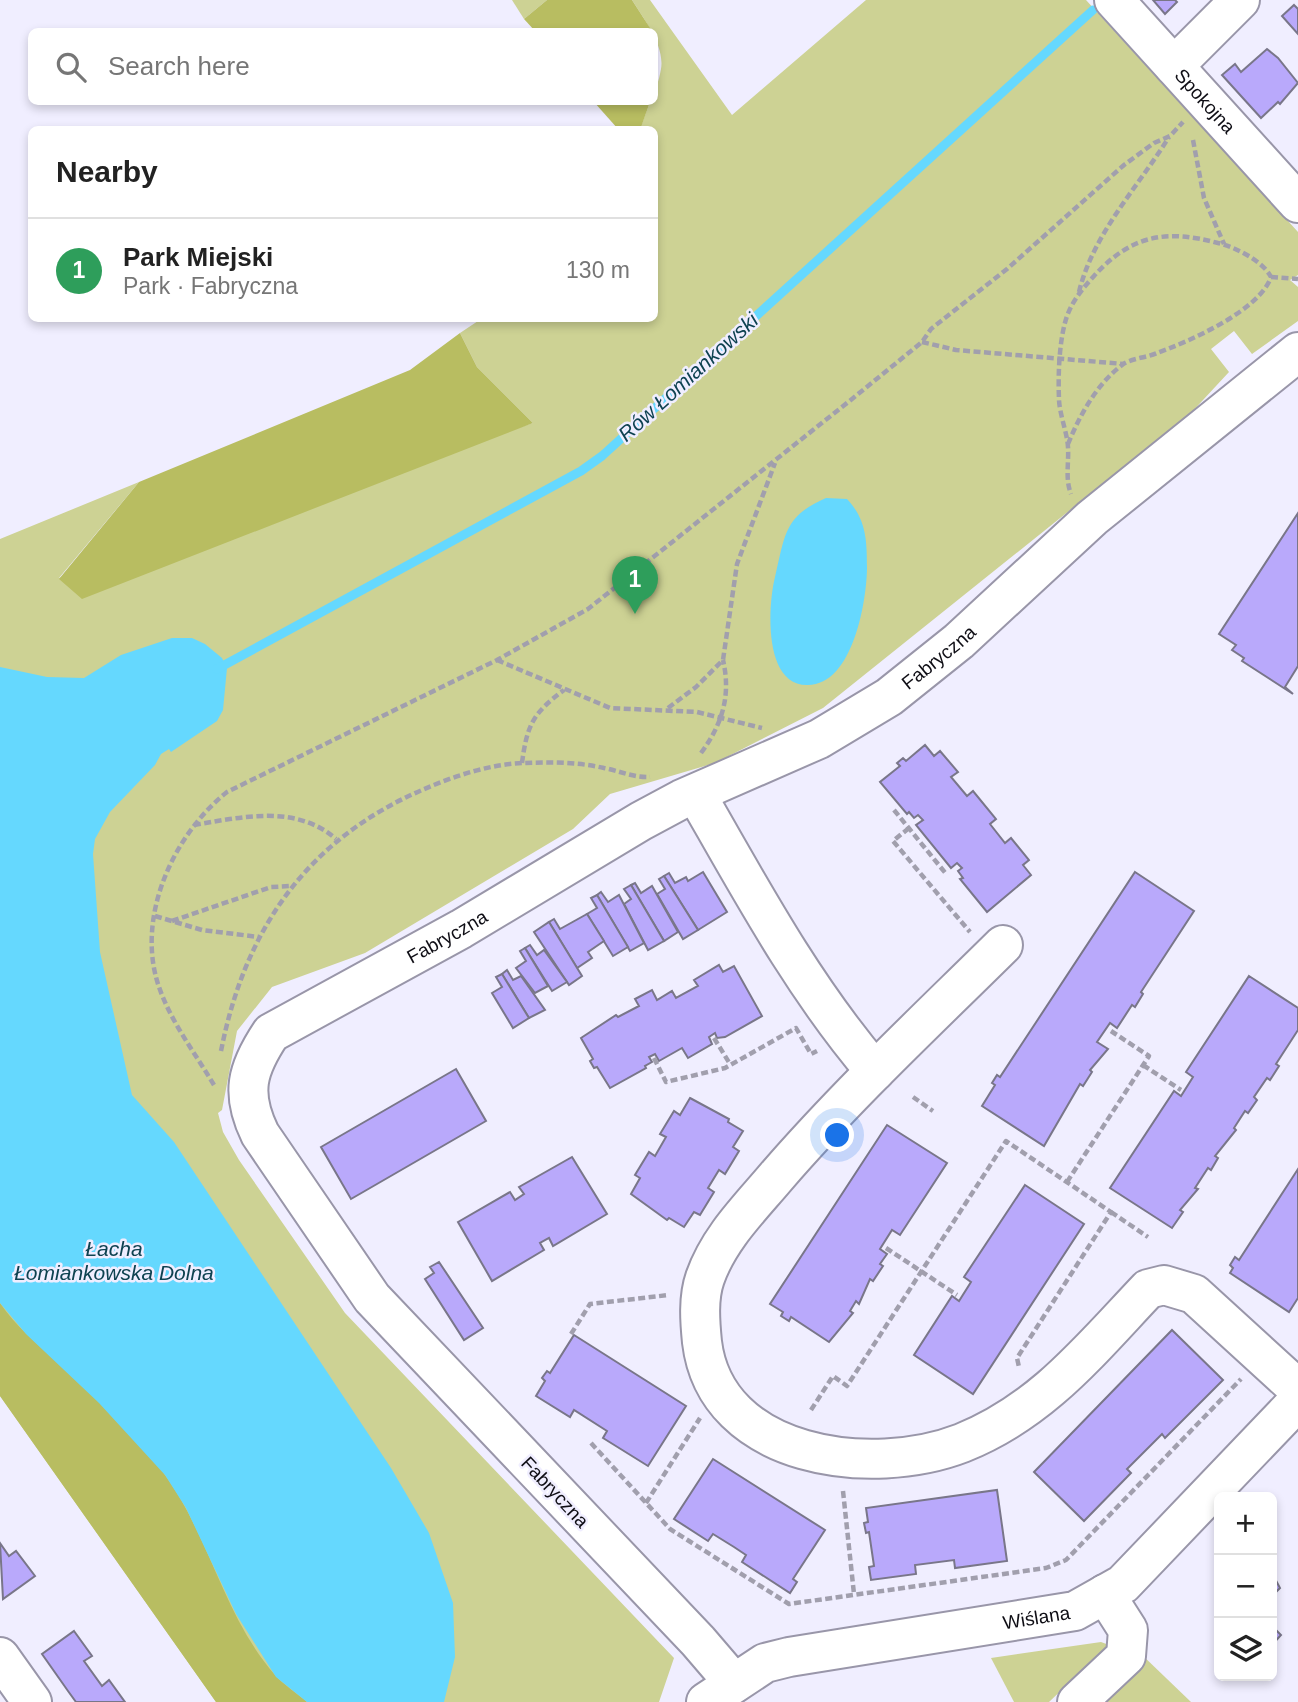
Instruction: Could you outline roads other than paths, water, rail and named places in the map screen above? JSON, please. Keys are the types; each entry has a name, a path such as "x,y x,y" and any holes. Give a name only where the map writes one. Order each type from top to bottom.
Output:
{"street":[{"name":"Spokojna","path":"1114,0 1298,203"},
{"path":"1174,66 1240,0"},
{"name":"Fabryczna","path":"720,1692 698,1641 372,1297 260,1134 250,1113 247,1094 253,1061 271,1032 461,929 641,821 696,777 789,753 848,723 933,664 1092,518 1298,352"},
{"path":"696,777 791,959 848,1040 875,1071"},
{"path":"988,940 875,1071 807,1142 719,1246 704,1281 699,1318 704,1359 722,1398 758,1432 800,1448 850,1458 912,1457 961,1443 1008,1421 1052,1390 1148,1289 1164,1285 1194,1294 1298,1389"},
{"name":"Wiślana","path":"720,1692 765,1663 789,1657 1075,1611 1123,1584 1298,1401"},
{"path":"1077,1702 1126,1656 1128,1630 1105,1594"},
{"path":"0,1657 32,1702"}],"water":[{"path":"826,498 847,499 862,522 866,539 866,582 860,619 846,657 836,672 823,682 807,685 793,682 782,672 772,642 771,606 778,562 788,528 802,512"},
{"name":"Łacha Łomiankowska Dolna","path":"172,638 192,638 205,644 222,658 227,668 223,710 217,721 171,752 169,749 161,754 155,765 110,812 95,839 93,854 100,952 132,1095 174,1142 391,1468 429,1533 453,1603 455,1657 444,1702 307,1702 276,1677 236,1614 186,1508 165,1475 99,1403 26,1334 0,1303 0,667 47,677 84,678 121,655"}],"waterway":[{"name":"Rów Łomiankowski","path":"217,669 581,471 602,456 1093,10"}],"place":[{"name":"Park Miejski","path":"635,614"}]}
